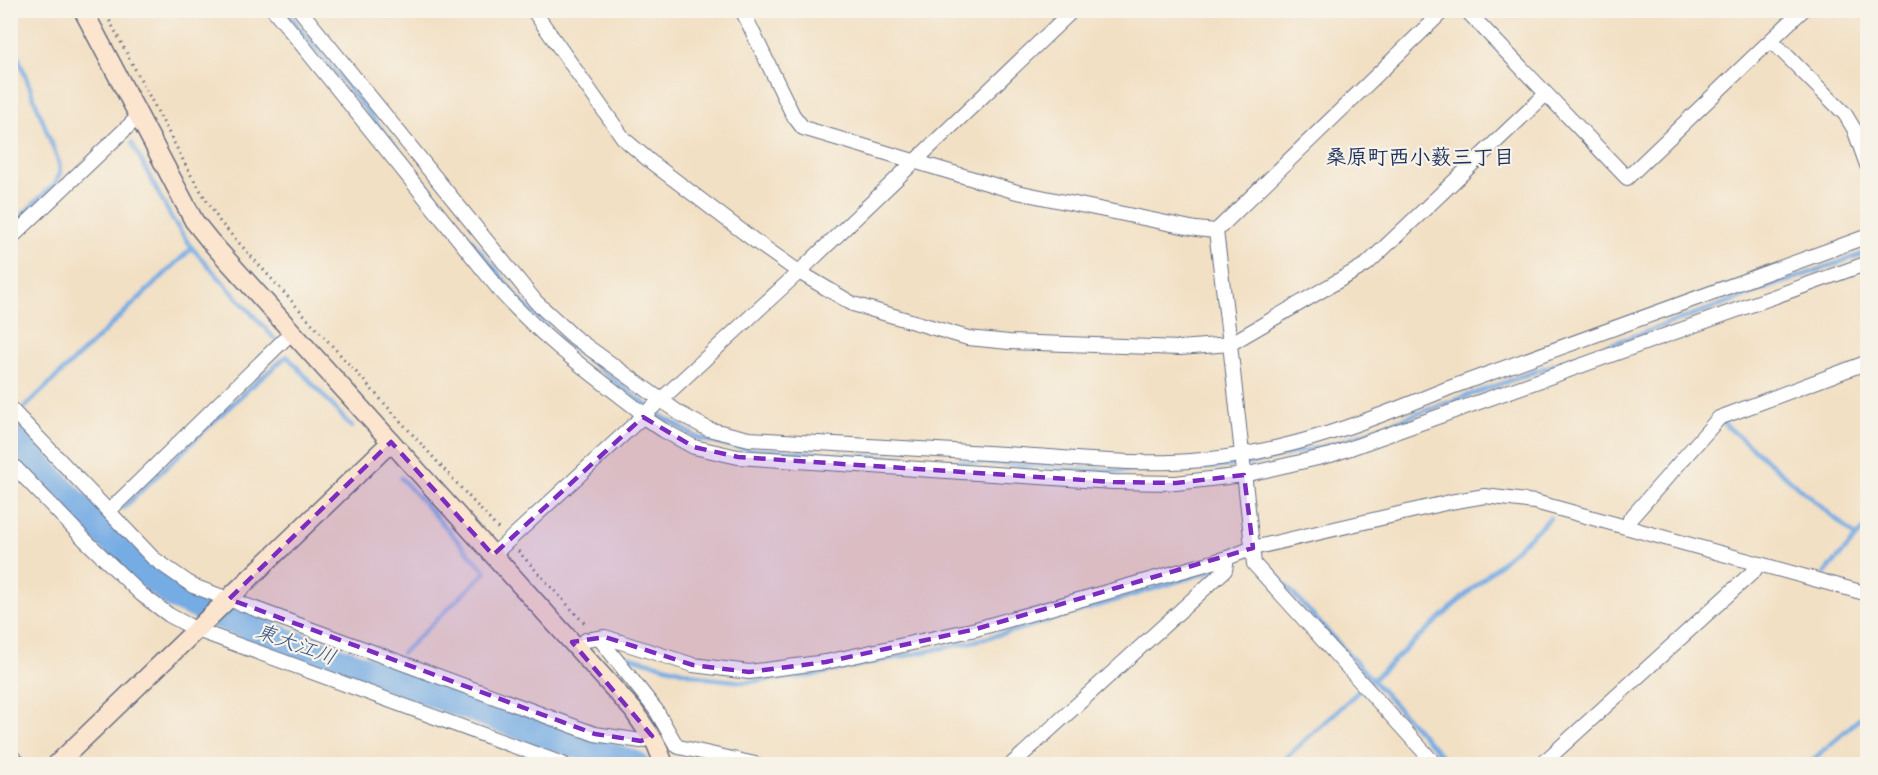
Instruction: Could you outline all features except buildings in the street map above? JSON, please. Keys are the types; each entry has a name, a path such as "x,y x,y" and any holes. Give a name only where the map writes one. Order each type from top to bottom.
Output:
{"street":[{"path":"83,10 194,221 633,710 654,740 664,765"},
{"path":"274,10 502,294 520,313 548,340 663,430 694,447 738,458 1113,482 1176,483 1243,464 1388,413 1449,388 1868,236"},
{"path":"300,10 536,302 574,337 659,402 708,429 749,439 1137,462 1202,460 1243,464 1331,455 1868,263"},
{"path":"533,10 624,139 660,170 799,272 853,304 968,338 1009,342 1180,348 1230,344 1367,264 1546,94"},
{"path":"742,10 793,115 803,128 1017,192 1196,229 1216,231 1444,10"},
{"path":"493,555 799,272 1073,10"},
{"path":"1466,10 1627,178 1803,10"},
{"path":"1772,40 1845,114 1854,129 1868,168"},
{"path":"10,239 138,117"},
{"path":"1216,231 1254,564 1435,765"},
{"path":"109,511 292,332"},
{"path":"1628,527 1630,519 1719,418 1868,362"},
{"path":"10,408 153,558 193,586 596,734 641,741 654,740"},
{"path":"57,765 391,442"},
{"path":"10,462 141,594 169,615 563,765"},
{"path":"577,647 586,640 605,637 693,665 749,672 826,662 976,629 1227,558 1253,548 1450,502 1485,496 1535,502 1868,594"},
{"path":"1012,765 1225,570 1227,558"},
{"path":"1542,765 1754,571 1758,564"},
{"path":"599,638 656,710 676,745 755,765"},
{"path":"10,755 20,765"}],"path":[{"path":"104,10 191,175 220,222 599,638"}],"highlighted area":[{"path":"643,417 694,447 738,457 1113,482 1176,483 1244,475 1253,548 976,629 826,662 749,672 693,665 605,637 572,642 652,736 641,741 595,734 229,599 391,442 493,555"}],"waterway":[{"path":"285,10 519,299 555,335 661,416 698,438 750,449 1118,471 1185,470 1249,464 1333,444 1868,252"},
{"path":"10,36 59,163 60,172 56,183 10,226"},
{"path":"132,143 172,219 192,248 274,338"},
{"path":"25,407 192,248"},
{"path":"123,508 246,391 287,356 352,427"},
{"path":"1722,422 1857,537"},
{"name":"東大江川","path":"10,435 129,559 174,596 230,620 539,733 635,764"},
{"path":"401,478 486,572 402,653"},
{"path":"1370,682 1550,518"},
{"path":"1825,573 1868,524"},
{"path":"1266,564 1449,764"},
{"path":"623,655 708,678 744,682 810,676 971,642 1035,625 1218,569"},
{"path":"1279,764 1360,690"},
{"path":"1808,764 1868,711"}],"district":[{"name":"桑原町西小薮三丁目","path":"1420,157"}]}
